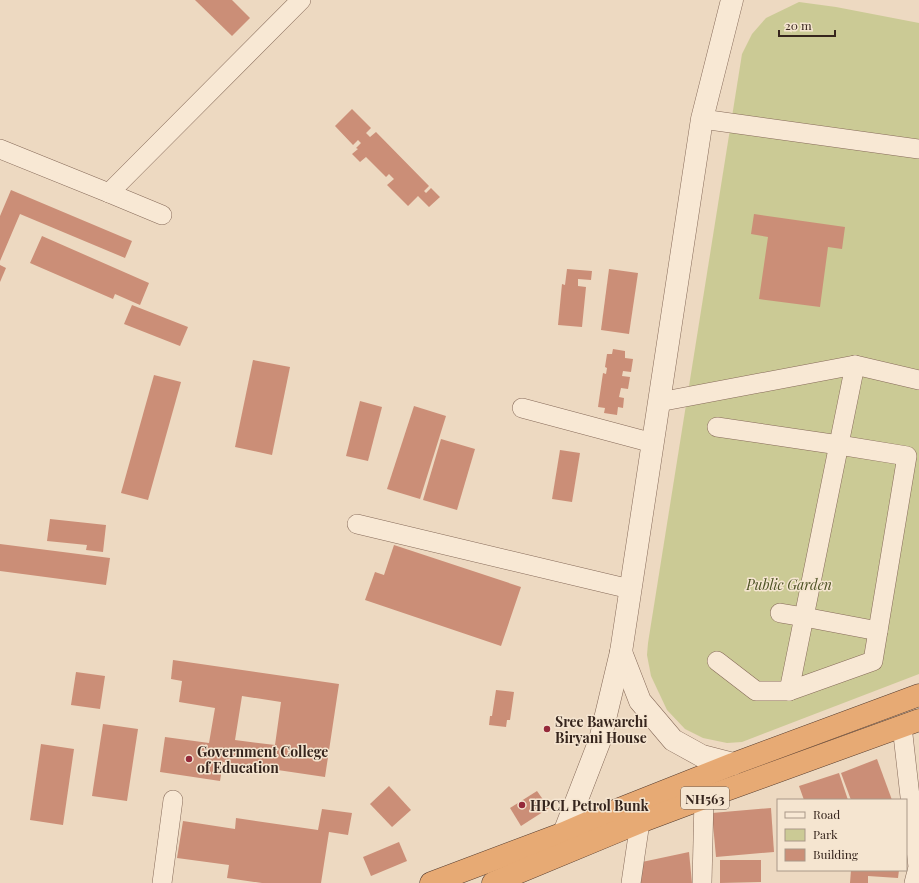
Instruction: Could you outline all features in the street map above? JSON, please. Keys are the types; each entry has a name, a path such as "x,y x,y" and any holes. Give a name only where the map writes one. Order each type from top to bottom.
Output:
{"highway":[{"name":"NH563","path":"431,883 564,833 617,810 733,764 919,695"},
{"name":"NH563","path":"493,883 640,822 910,723"}],"street":[{"path":"109,193 301,0"},
{"path":"564,833 600,740 621,652 702,119 732,0"},
{"path":"702,119 919,149"},
{"path":"0,149 162,215"},
{"path":"659,402 855,365 919,380"},
{"path":"789,691 855,365"},
{"path":"522,408 653,443"},
{"path":"716,426 907,456 873,660 789,691 756,691 717,661"},
{"path":"357,524 630,589"},
{"path":"780,613 804,616 878,631"},
{"path":"621,652 640,701 673,740 702,756 733,764"},
{"path":"910,723 918,867 914,883"},
{"path":"702,883 704,798"},
{"path":"162,883 173,800"},
{"path":"631,883 640,822"}],"green space":[{"name":"Public Garden","path":"799,2 836,7 919,23 919,674 742,742 727,743 703,738 685,729 667,710 651,676 647,655 648,643 742,54 752,34 766,18"}],"building":[{"path":"195,0 232,0 250,18 232,36"},
{"path":"352,109 371,128 366,133 370,137 376,132 429,186 424,191 426,193 431,188 440,197 429,207 418,196 408,206 387,185 394,179 389,174 386,177 366,157 360,162 352,154 358,149 356,148 361,143 358,140 353,145 335,126"},
{"path":"11,190 132,241 125,258 20,214 0,261 0,216"},
{"path":"754,214 845,227 842,249 828,247 820,307 759,299 768,237 751,234"},
{"path":"42,236 149,283 140,305 115,294 113,299 30,263"},
{"path":"0,265 6,268 0,282"},
{"path":"567,269 592,271 591,280 578,279 578,286 586,287 582,327 558,325 562,284 565,285"},
{"path":"609,269 638,273 629,334 601,330"},
{"path":"132,305 188,327 180,346 124,324"},
{"path":"613,349 625,351 625,358 633,359 631,372 623,371 622,376 630,377 628,389 621,388 619,397 624,398 623,408 618,407 617,415 604,413 605,408 598,407 603,373 606,374 607,368 605,367 607,354 612,354"},
{"path":"253,360 290,367 272,455 235,447"},
{"path":"154,375 181,382 148,500 121,493"},
{"path":"360,401 382,407 368,461 346,456"},
{"path":"414,406 446,416 420,499 387,489"},
{"path":"441,439 475,449 457,510 423,500"},
{"path":"560,450 580,453 572,502 552,499"},
{"path":"50,519 106,525 103,552 86,550 87,545 47,541"},
{"path":"0,544 110,558 106,585 0,571"},
{"path":"394,545 521,587 501,646 365,600 375,572 384,575"},
{"path":"173,660 339,684 325,777 223,762 220,781 160,772 165,737 209,743 215,708 179,702 182,681 171,679","holes":["242,696 281,702 275,745 235,740"]},
{"path":"76,672 105,676 100,709 71,705"},
{"path":"496,690 514,692 510,720 507,720 506,727 489,725"},
{"path":"103,724 138,729 127,801 92,796"},
{"path":"41,744 74,749 63,825 30,820"},
{"path":"877,759 892,799 851,799 841,773"},
{"path":"839,773 848,799 804,799 799,786"},
{"path":"389,786 411,810 392,827 370,804"},
{"path":"537,791 549,808 521,826 510,808"},
{"path":"771,808 774,852 716,857 712,813"},
{"path":"322,809 352,813 348,835 329,832 321,883 262,883 227,878 229,865 177,858 183,821 235,829 236,818 318,830"},
{"path":"399,842 407,861 371,876 363,857"},
{"path":"689,852 692,883 639,883 642,862"},
{"path":"720,860 761,860 761,882 720,883"},
{"path":"851,871 899,871 898,878 868,876 868,883 850,883"}],"place":[{"name":"Sree Bawarchi Biryani House","path":"547,729"},
{"name":"Government College of Education","path":"189,759"},
{"name":"HPCL Petrol Bunk","path":"522,805"}]}
